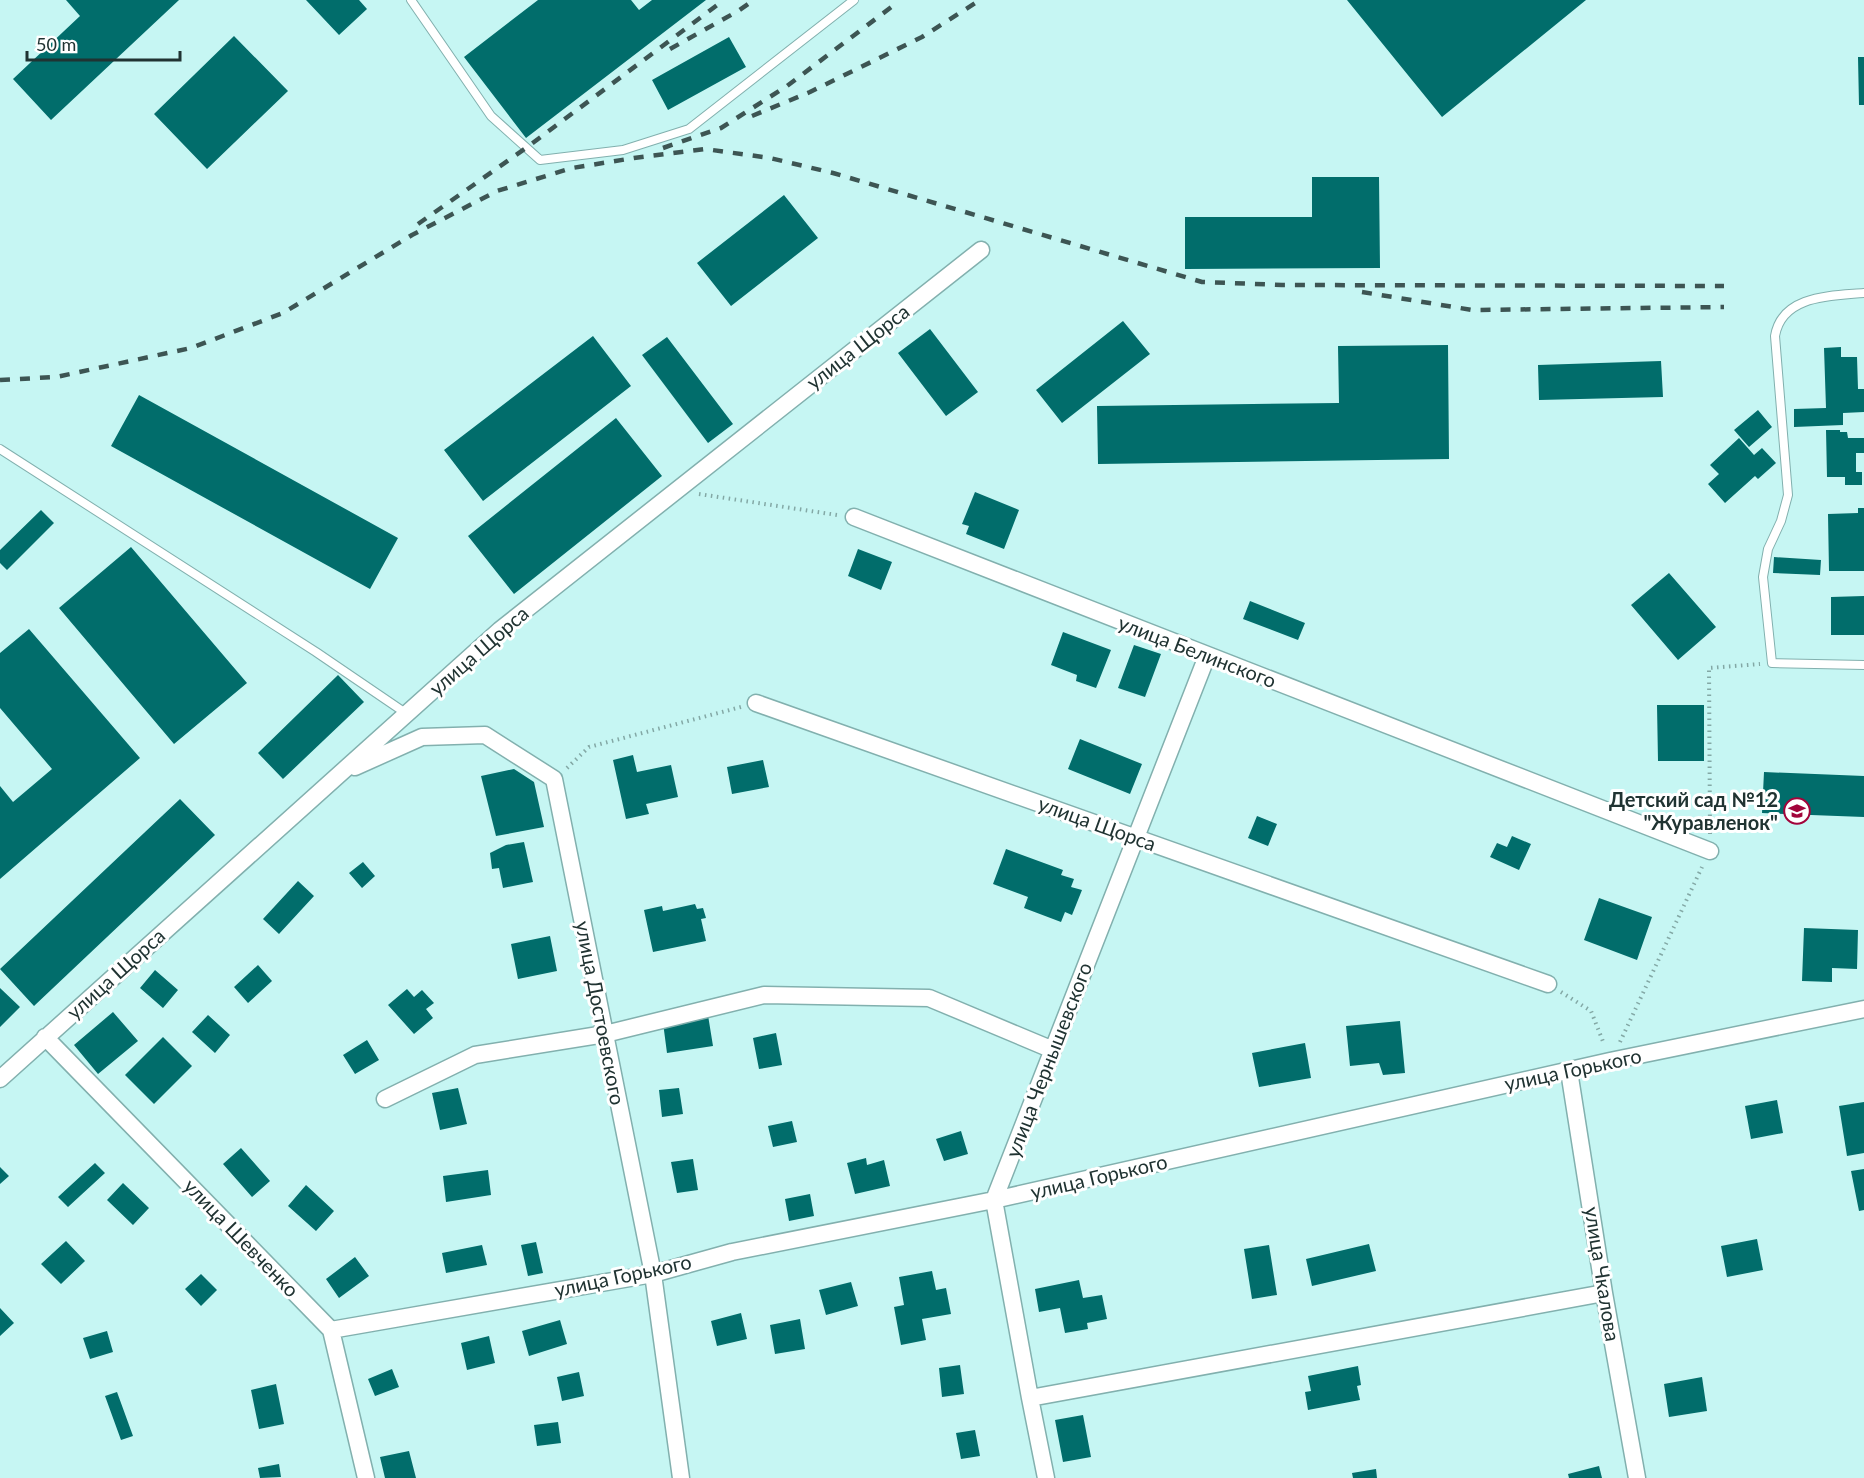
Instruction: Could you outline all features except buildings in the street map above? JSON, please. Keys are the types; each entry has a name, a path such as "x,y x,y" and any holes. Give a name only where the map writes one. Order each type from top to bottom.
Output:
{"street":[{"name":"улица Щорса","path":"0,1079 500,630 981,250"},
{"name":"улица Белинского","path":"854,517 1710,851"},
{"name":"улица Чернышевского","path":"994,1200 1207,656"},
{"name":"улица Щорса","path":"756,703 1548,984"},
{"path":"340,774 422,737 485,735 554,779"},
{"name":"улица Достоевского","path":"554,779 653,1274 681,1478"},
{"path":"385,1099 475,1055 605,1034 764,995 929,998 1053,1050"},
{"name":"улица Горького","path":"331,1330 653,1274 732,1252 994,1200 1610,1061 1864,1009"},
{"name":"улица Шевченко","path":"45,1037 331,1330"},
{"name":"улица Чкалова","path":"1569,1071 1604,1293 1637,1478"},
{"path":"994,1200 1046,1478"},
{"path":"1030,1398 1604,1293"},
{"path":"331,1330 366,1478"}],"lane":[{"path":"411,0 491,116 540,160 622,150 688,129 854,0"},
{"path":"1864,293 1827,296 1808,301 1791,309 1777,325 1775,336 1788,495 1781,521 1767,549 1763,577 1772,663 1864,665"},
{"path":"0,449 316,652 407,714"}],"path":[{"path":"675,490 854,517"},
{"path":"554,779 589,747 756,703"},
{"path":"1548,984 1591,1011 1610,1061"}],"railway":[{"path":"418,224 526,148 724,0"},
{"path":"670,49 754,0"},
{"path":"752,116 810,92 922,37 980,0"},
{"path":"663,148 721,128 787,86 898,2"},
{"path":"0,380 56,377 191,348 283,313 412,235 497,191 572,168 705,149 770,158 833,173 1202,282 1282,285 1724,286"},
{"path":"1362,292 1472,310 1724,307"}],"place":[{"name":"Детский сад №12 \"Журавленок\"","path":"1797,811"}]}
